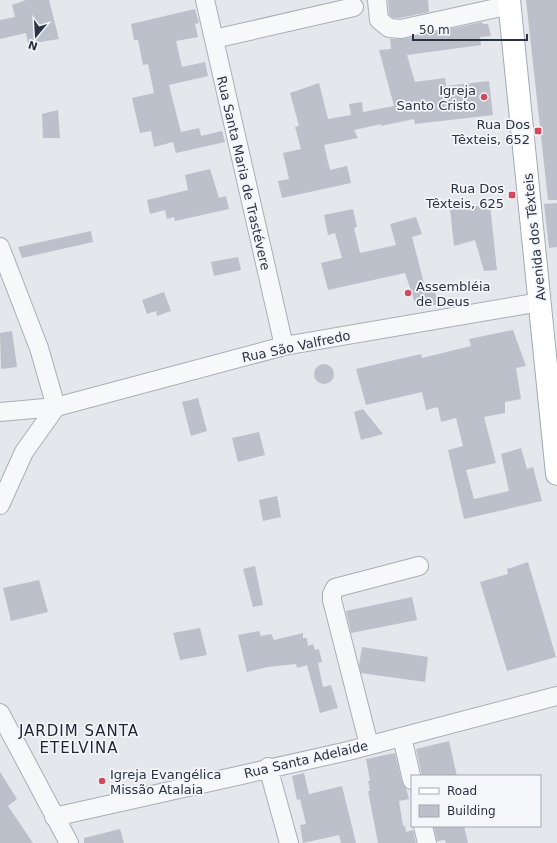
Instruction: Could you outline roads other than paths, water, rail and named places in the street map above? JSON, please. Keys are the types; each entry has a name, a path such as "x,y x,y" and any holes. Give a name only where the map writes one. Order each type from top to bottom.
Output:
{"main road":[{"name":"Avenida dos Têxteis","path":"509,2 540,302 551,342 557,474"}],"street":[{"name":"Rua Santa Maria de Trastévere","path":"205,0 284,346"},
{"path":"377,0 379,20 388,28 401,29 509,2"},
{"path":"214,39 354,7"},
{"path":"0,247 39,348 56,407 24,452 0,505"},
{"name":"Rua São Valfredo","path":"0,412 56,407 284,346 540,302"},
{"path":"369,745 332,600 332,594 335,588 419,566"},
{"name":"Rua Santa Adelaide","path":"54,817 369,745 557,696"},
{"path":"0,714 69,843"},
{"path":"402,737 411,776"},
{"path":"268,767 289,843"},
{"path":"423,827 427,843"}],"place":[{"name":"Igreja Santo Cristo","path":"484,97"},
{"name":"Rua Dos Têxteis, 652","path":"538,131"},
{"name":"Rua Dos Têxteis, 625","path":"512,195"},
{"name":"Assembléia de Deus","path":"408,293"},
{"name":"Igreja Evangélica Missão Atalaia","path":"102,781"}],"district":[{"name":"JARDIM SANTA ETELVINA","path":"79,740"}]}
